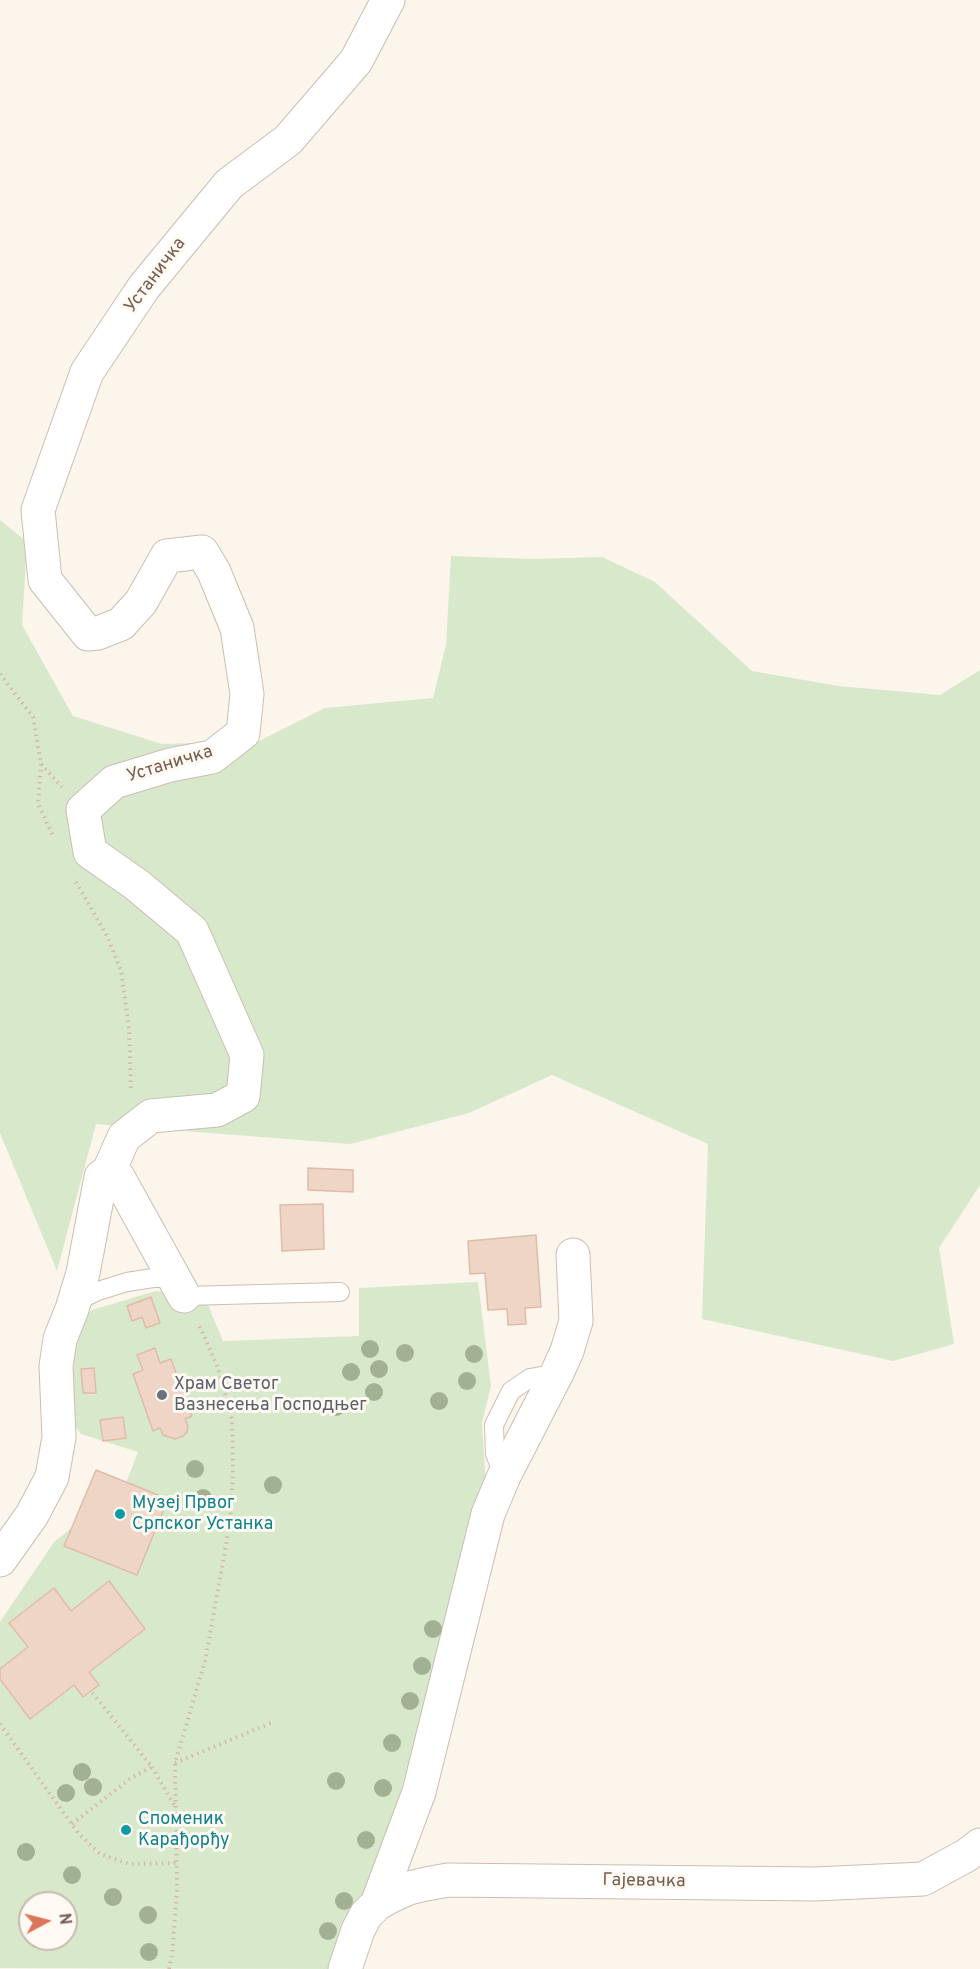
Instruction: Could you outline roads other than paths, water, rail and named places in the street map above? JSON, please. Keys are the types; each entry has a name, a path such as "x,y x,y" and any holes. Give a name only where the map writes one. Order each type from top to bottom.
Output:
{"street":[{"name":"Устаничка","path":"109,1171 124,1137 151,1116 217,1110 243,1096 247,1054 192,931 137,885 90,852 84,810 114,782 170,765 212,757 243,733 247,694 237,628 214,572 202,552 167,556 141,602 121,624 98,633 88,634 45,580 38,510 87,372 144,287 229,184 288,140 356,62 388,0"},
{"path":"0,1560 32,1515 52,1477 59,1437 56,1366 60,1339 75,1302 83,1273 102,1177 109,1171 118,1177 179,1287"},
{"path":"377,1905 419,1792 485,1525 504,1476 567,1351 576,1321 573,1255"},
{"name":"Гајевачка","path":"345,1969 358,1930 366,1915 377,1905 409,1888 448,1880 815,1884 923,1879 967,1856 980,1845"}],"lane":[{"path":"75,1302 98,1291 127,1282 153,1278 179,1287 340,1292"}],"place":[{"name":"Храм Светог Вазнесења Господњег","path":"162,1395"},
{"name":"Музеј Првог Српског Устанка","path":"120,1514"},
{"name":"Споменик Карађорђу","path":"126,1830"}]}
